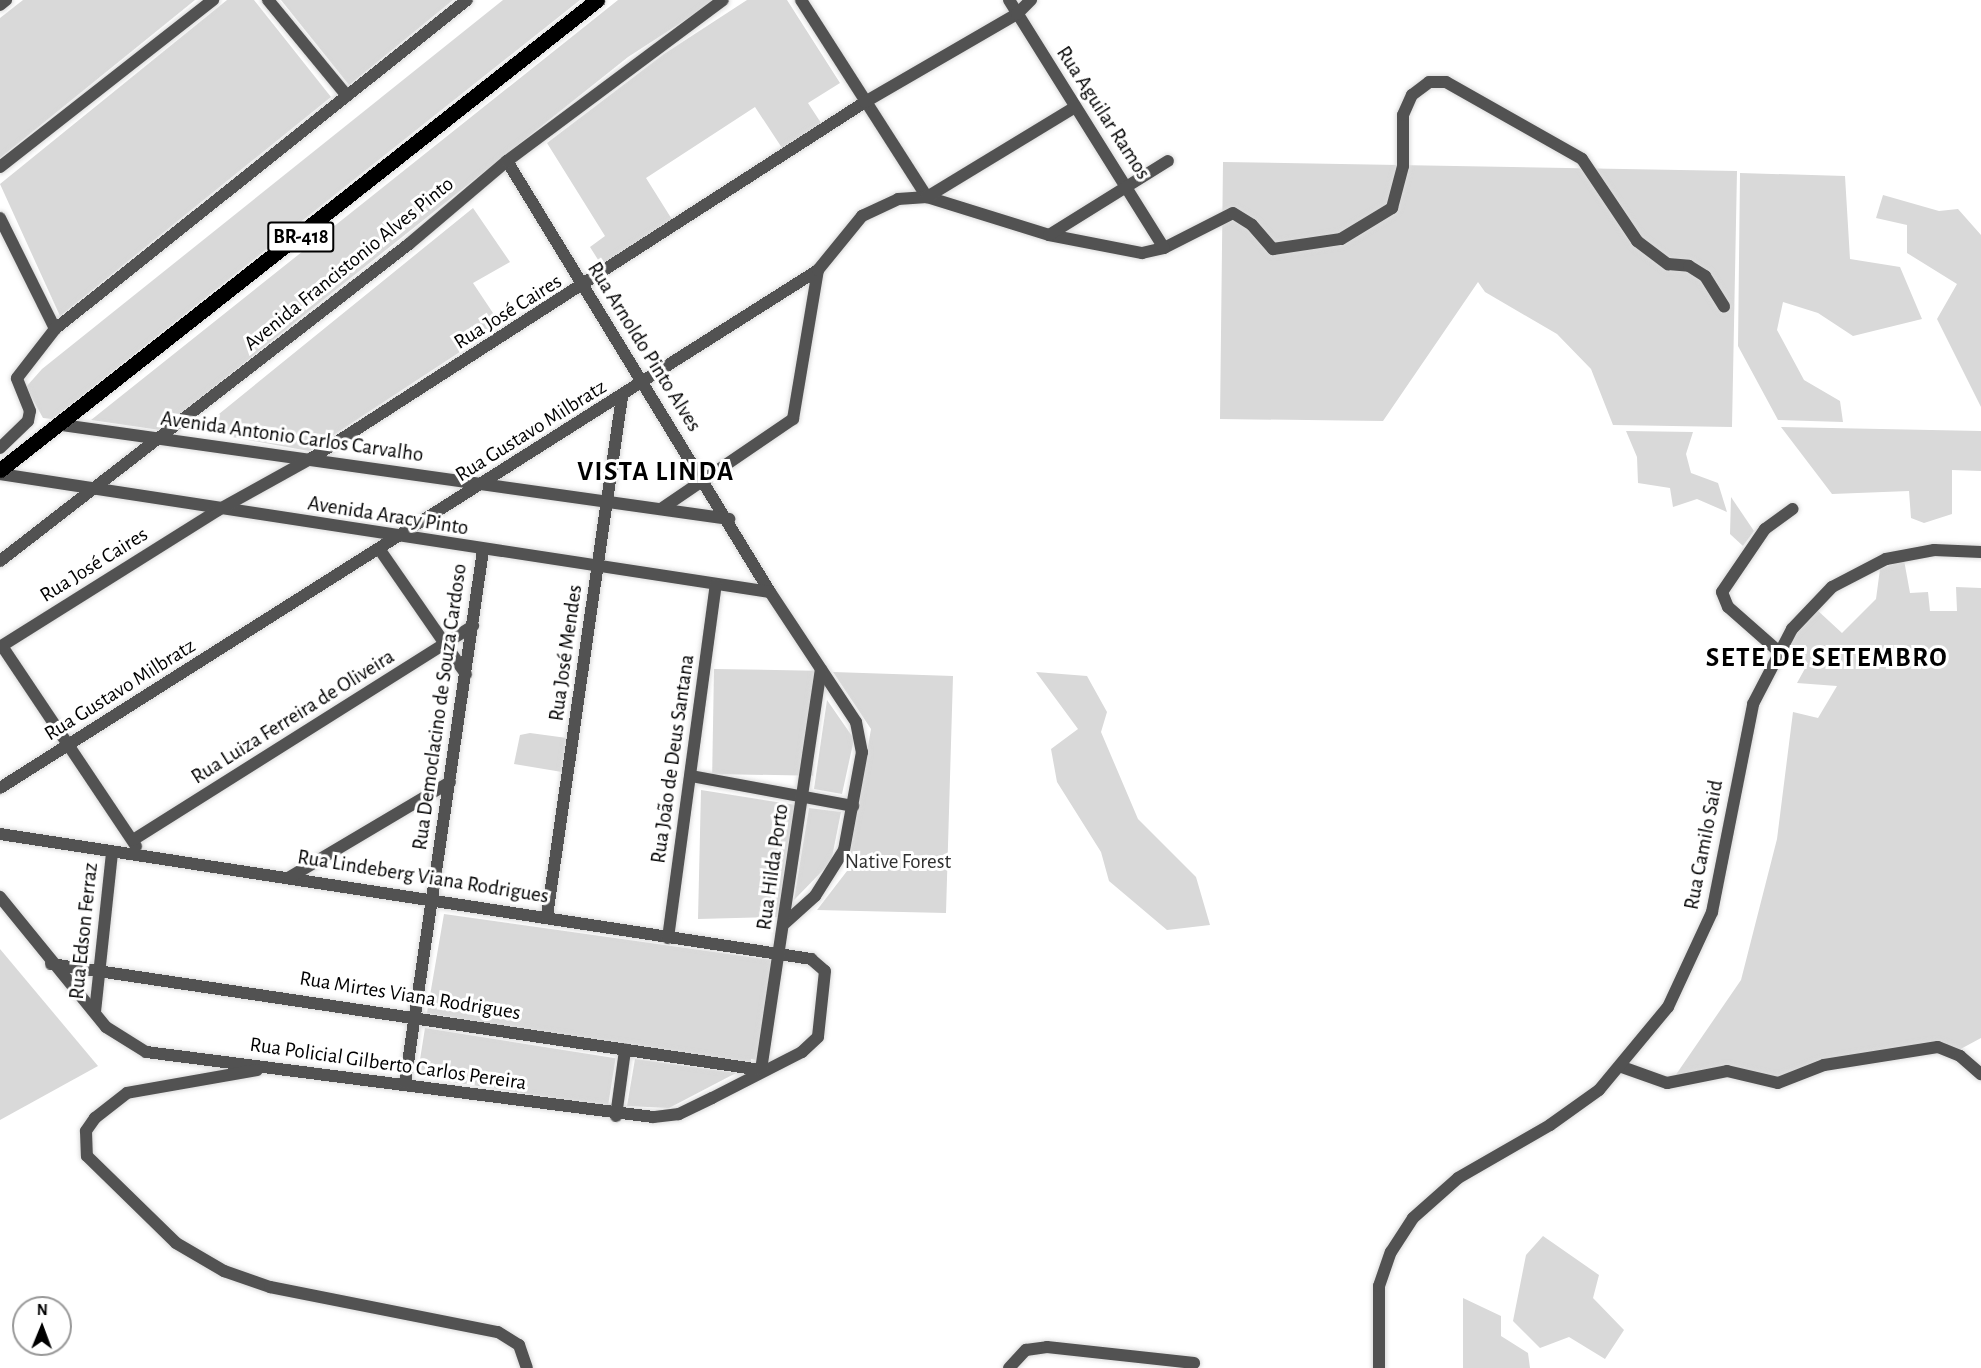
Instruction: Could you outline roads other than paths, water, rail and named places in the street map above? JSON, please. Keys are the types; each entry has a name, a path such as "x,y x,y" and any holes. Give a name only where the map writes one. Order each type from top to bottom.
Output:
{"main road":[{"name":"BR-418","path":"0,472 597,0"}],"street":[{"path":"0,5 6,0"},
{"path":"0,167 213,0"},
{"path":"268,0 347,96"},
{"path":"0,447 28,421 30,411 17,378 55,329 467,0"},
{"name":"Avenida Francistonio Alves Pinto","path":"0,561 89,489 159,439 507,160 723,0"},
{"path":"801,0 927,197 1049,235 1142,253 1164,248 1222,214 1242,216 1277,250 1341,239 1384,214 1397,197 1403,115 1412,95 1429,82 1446,82 1582,159 1637,242 1668,264 1689,266 1705,276 1724,307"},
{"name":"Rua Aguilar Ramos","path":"1009,0 1075,107 1128,186 1164,248"},
{"name":"Rua José Caires","path":"1,647 218,510 312,458 583,288 865,102 1017,14 1031,0"},
{"name":"Rua Gustavo Milbratz","path":"0,788 643,384 818,270 862,216 898,199 927,197 1075,107"},
{"name":"Rua Arnoldo Pinto Alves","path":"507,160 643,384 706,478 770,592 821,669 861,738 853,806"},
{"path":"1049,235 1168,161"},
{"path":"0,218 55,329"},
{"path":"662,509 792,419 818,270"},
{"name":"Rua José Mendes","path":"547,916 621,397"},
{"name":"Avenida Antonio Carlos Carvalho","path":"62,425 312,458 729,519"},
{"name":"Avenida Aracy Pinto","path":"0,472 218,510 770,592"},
{"path":"1777,650 1728,607 1722,592 1766,529 1793,509"},
{"path":"380,550 447,643 466,674"},
{"name":"Rua Democlacino de Souza Cardoso","path":"405,1083 483,550"},
{"name":"Rua Camilo Said","path":"1379,1368 1379,1286 1391,1252 1413,1218 1458,1178 1574,1110 1622,1067 1668,1007 1712,912 1745,733 1760,681 1777,650 1820,598 1853,574 1913,554 1981,552"},
{"name":"Rua João de Deus Santana","path":"668,938 716,585"},
{"name":"Rua Luiza Ferreira de Oliveira","path":"133,840 473,626"},
{"path":"1,647 69,744 143,857"},
{"name":"Rua Hilda Porto","path":"761,1070 781,954 821,669"},
{"path":"691,776 853,806 836,868 785,923"},
{"path":"290,877 450,782"},
{"name":"Rua Lindeberg Viana Rodrigues","path":"0,834 112,853 432,897 668,938 781,954 820,964 825,981 818,1037"},
{"name":"Rua Edson Ferraz","path":"95,1012 112,853"},
{"name":"Rua Policial Gilberto Carlos Pereira","path":"0,897 51,964 123,1043 146,1052 405,1083 616,1116 679,1114 761,1070 802,1052 818,1037"},
{"name":"Rua Mirtes Viana Rodrigues","path":"51,964 415,1015 761,1070"},
{"path":"1622,1067 1668,1083 1727,1071 1778,1083 1824,1065 1938,1047 1960,1056 1981,1074"},
{"path":"616,1116 625,1050"},
{"path":"270,1068 127,1093 94,1118 86,1131 87,1156 176,1243 224,1271 270,1287 498,1332 519,1345 526,1368"},
{"path":"1009,1368 1026,1350 1047,1347 1194,1363"}],"district":[{"name":"VISTA LINDA","path":"656,472"},
{"name":"SETE DE SETEMBRO","path":"1827,658"}],"park label":[{"name":"Native Forest","path":"898,862"}]}
